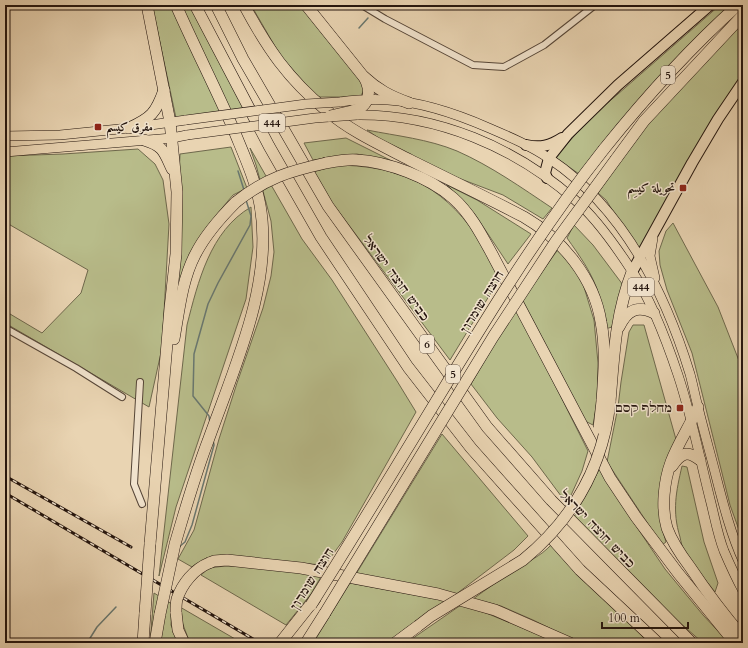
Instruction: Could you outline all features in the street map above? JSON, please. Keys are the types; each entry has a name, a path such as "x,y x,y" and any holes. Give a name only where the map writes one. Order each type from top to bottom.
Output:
{"highway":[{"path":"143,643 161,416 171,339 176,254 177,192 170,122 147,5"},
{"path":"155,643 175,544 207,443 228,387 255,305 261,269 263,235 260,205 253,177 214,84 176,5"},
{"name":"6","path":"195,5 268,146 321,237 408,367 471,448 580,570 658,643"},
{"name":"כביש חוצה ישראל","path":"216,5 243,59 328,206 486,427 550,500 692,643"},
{"path":"244,5 266,44 277,60 294,81 326,111 359,134 530,220 546,232 564,249 578,267 594,296 601,321 605,358 606,401"},
{"path":"306,5 363,76 368,90 368,100 363,107 355,113 330,116"},
{"path":"547,178 545,173 549,158 568,134 618,85 710,5"},
{"name":"חוצה שומרון","path":"288,643 296,626 312,603 483,324 531,249 573,188 632,113 711,29 738,5"},
{"name":"5","path":"309,639 493,337 556,241 644,121 743,15"},
{"path":"363,76 386,94 409,103"},
{"path":"395,643 431,616 502,574 529,555 556,530 571,510 591,474 603,440 606,401 615,345 616,329 632,272 692,163 743,82"},
{"path":"129,128 145,121 151,116 160,102 164,89"},
{"path":"526,145 533,147 546,146 568,134"},
{"path":"144,140 156,143 161,148 175,176"},
{"path":"171,339 194,256 211,231 236,202 248,192 286,173 343,160 375,162 410,173 436,186 453,198 476,226 610,478 636,517 678,573 735,643"},
{"path":"615,345 622,322 625,316 631,311 641,308 654,313"},
{"path":"698,407 675,453 668,471 664,509 667,527 677,548 743,637"},
{"path":"668,471 677,458 684,454 692,455 700,460"},
{"path":"184,643 178,630 176,612 177,599 184,584 192,575 209,563 227,560 301,568 438,594 495,610 570,643"},
{"path":"280,643 296,626"}],"main road":[{"name":"444","path":"5,136 60,135 129,128 306,104 388,100 409,103 453,114 526,145 549,158 597,198 614,219 639,258 665,306 678,337 690,376 729,527 743,561"},
{"name":"444","path":"355,113 388,115 414,120 450,129 480,139 534,168 576,200 588,213 632,272 654,313 678,377 724,551 743,591"},
{"name":"444","path":"5,152 172,138 330,116"},
{"path":"656,230 650,250 651,263 665,306"}],"street":[{"path":"362,5 473,66 504,67 544,45 595,5"},
{"path":"5,328 76,368 122,397"},
{"path":"140,382 134,484 142,504"}],"green space":[{"path":"152,5 191,5 244,109 176,118"},
{"path":"251,5 301,5 361,78 364,88 363,93 359,97 317,97 280,55"},
{"path":"720,5 731,5 579,174 555,157 595,113"},
{"path":"743,22 743,78 639,252 606,200 598,193 645,125"},
{"path":"367,130 424,141 457,151 494,170 552,208 543,219 503,195 453,176 380,139"},
{"path":"346,138 396,163 357,154 313,160 304,143"},
{"path":"231,147 247,188 233,195 217,214 173,317 180,154"},
{"path":"250,148 302,239 332,280 416,412 342,542 325,565 279,562 198,563 192,567 178,559 194,530 219,439 263,308 271,276 274,252 271,221"},
{"path":"138,149 155,164 163,180 169,224 162,348 149,407 5,323 5,311 42,333 81,293 88,270 5,222 5,156"},
{"path":"337,165 380,169 399,174 416,181 433,191 448,203 462,217 476,235 500,278 450,360 330,200 313,172"},
{"path":"447,185 477,200 531,234 508,264 474,213"},
{"path":"251,207 253,247 246,299 176,507 159,576 187,325 201,275 216,244 225,230 237,217"},
{"path":"673,223 718,307 743,371 743,541 730,505 692,353 667,290 660,265 659,251 666,231"},
{"path":"574,225 593,245 623,285 612,327 605,329 601,303 596,287 585,265 567,238"},
{"path":"559,248 580,274 594,320 598,363 597,402 593,425 585,421 522,300"},
{"path":"516,307 588,451 582,471 567,504 532,457 497,418 471,384"},
{"path":"633,325 644,325 677,443 662,528 666,542 662,545 607,462 618,407 629,332"},
{"path":"442,434 528,536 514,550 455,595 356,574"},
{"path":"601,466 630,517 665,569 703,615 729,643 703,643 678,621 574,517"},
{"path":"682,466 687,467 704,542 718,583 715,592 692,562 681,543 676,519 676,502"},
{"path":"551,545 649,643 580,643 501,606 473,599 504,577 538,556"},
{"path":"239,566 322,575 311,594 286,625 201,575 209,568"},
{"path":"350,583 448,601 406,628 387,643 320,643 315,640"},
{"path":"154,593 172,604 171,625 179,643 150,643"},
{"path":"461,605 486,613 559,643 406,643"},
{"path":"180,607 242,643 190,643 182,622"}],"waterway":[{"path":"359,28 368,18"},
{"path":"238,171 244,190"},
{"path":"210,423 209,416 193,396 194,354 208,304 250,225 251,216 246,200"},
{"path":"179,547 185,542 192,525 214,445 213,440"},
{"path":"87,643 97,627 116,607"}],"railway":[{"path":"5,476 131,547"},
{"path":"5,493 260,643"}],"place":[{"name":"مفرق كيسم","path":"98,127"},
{"name":"تحويلة كيسِم","path":"683,188"},
{"name":"מחלף קסם","path":"680,408"}]}
